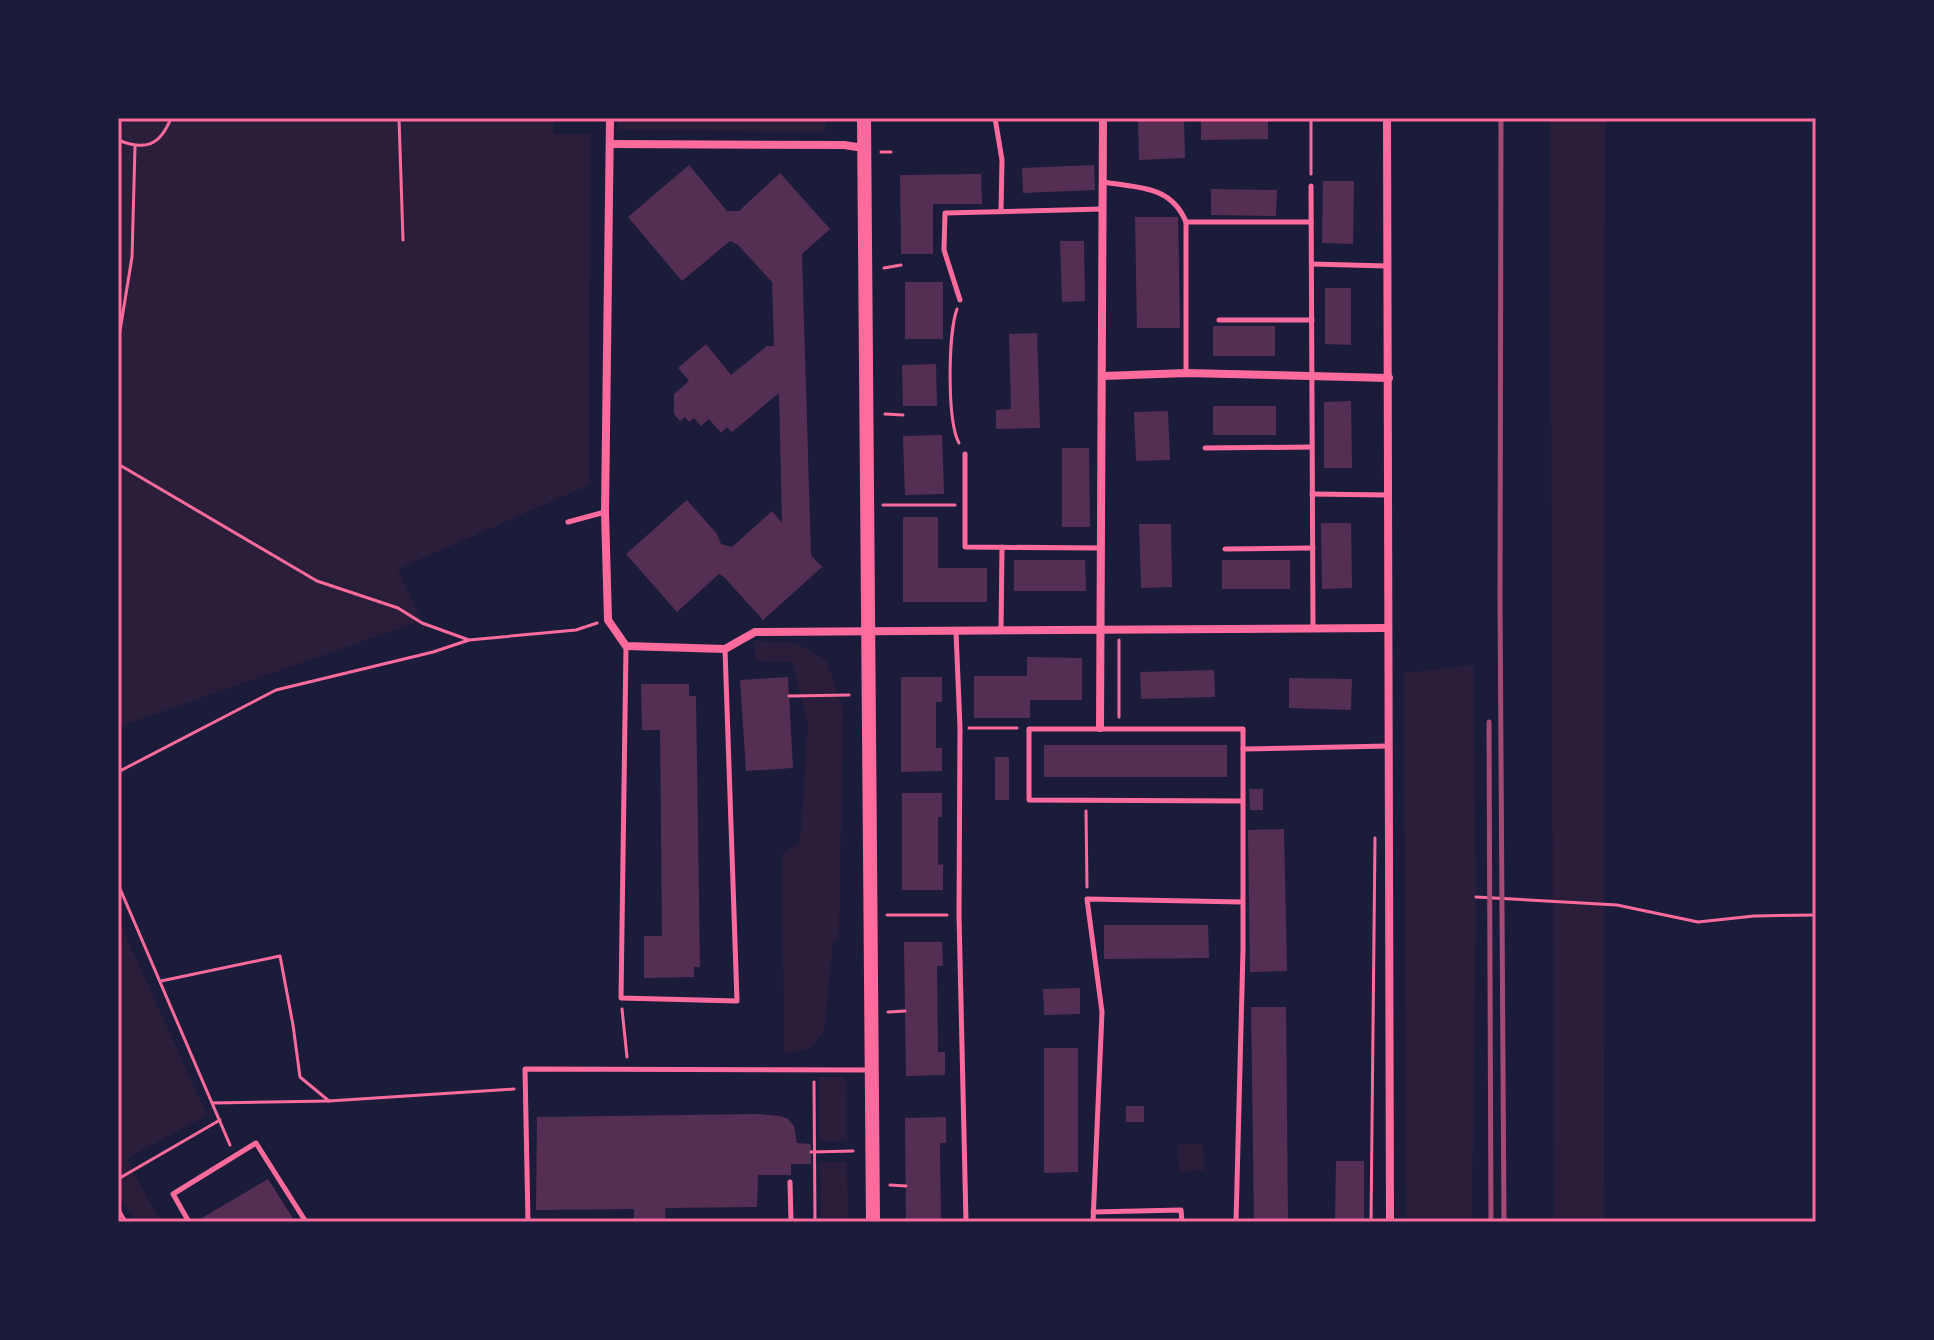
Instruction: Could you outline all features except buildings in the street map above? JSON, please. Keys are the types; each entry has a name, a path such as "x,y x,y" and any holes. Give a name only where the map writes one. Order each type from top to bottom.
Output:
{"main road":[{"path":"864,118 873,1222"}],"street":[{"path":"610,118 605,512 608,620 626,646 725,649 755,632 1387,628"},
{"path":"1100,728 1103,118"},
{"path":"1387,118 1390,1222"},
{"path":"610,144 833,145 864,148"},
{"path":"1103,376 1186,373 1389,378"}],"lane":[{"path":"995,118 1002,160 1001,211"},
{"path":"1103,182 1168,196 1179,206 1186,222 1186,373"},
{"path":"1311,186 1313,629"},
{"path":"960,300 944,250 945,213 1103,209"},
{"path":"1186,222 1311,222"},
{"path":"1312,264 1388,266"},
{"path":"1219,320 1312,320"},
{"path":"1205,448 1312,447"},
{"path":"965,454 965,547 1101,548"},
{"path":"1312,494 1388,495"},
{"path":"568,522 605,512"},
{"path":"1001,631 1002,547"},
{"path":"1225,549 1313,548"},
{"path":"956,632 966,1222"},
{"path":"626,646 621,998 737,1001 725,649"},
{"path":"1236,1222 1243,729 1029,729 1029,800 1241,801"},
{"path":"1243,749 1388,746"},
{"path":"1093,1222 1102,1012 1087,899 1242,902"},
{"path":"528,1222 525,1069 872,1070"},
{"path":"189,1222 173,1194 256,1143 306,1222"},
{"path":"790,1182 791,1222"},
{"path":"1093,1212 1181,1210 1182,1222"}],"path":[{"path":"118,140 135,147 152,144 165,134 171,118 180,118"},
{"path":"399,118 403,240"},
{"path":"1311,118 1311,186"},
{"path":"118,343 132,257 135,147"},
{"path":"881,152 891,152"},
{"path":"884,268 901,265"},
{"path":"960,300 951,338 952,417 955,435 965,454"},
{"path":"885,414 903,415"},
{"path":"118,464 317,581 398,608 422,623 469,640"},
{"path":"883,505 965,505"},
{"path":"118,772 276,690 433,652 469,640 576,630 608,620"},
{"path":"1118,728 1119,630"},
{"path":"789,696 849,695"},
{"path":"960,728 1029,729"},
{"path":"1086,799 1087,899"},
{"path":"118,884 234,1157"},
{"path":"1476,897 1617,905 1698,922 1754,916 1816,915"},
{"path":"887,915 959,915"},
{"path":"161,981 280,956 300,1077 329,1101"},
{"path":"621,998 628,1069"},
{"path":"888,1012 905,1011"},
{"path":"814,1070 815,1222"},
{"path":"213,1103 329,1101 525,1088"},
{"path":"118,1179 220,1120"},
{"path":"813,1152 853,1151"},
{"path":"889,1185 906,1186"},
{"path":"118,1208 126,1222"}],"shaded area":[{"path":"118,118 553,118 553,134 590,134 589,485 398,569 421,621 118,727"},
{"path":"618,118 825,118 825,132 619,130"},
{"path":"1550,118 1605,118 1604,1222 1554,1222"},
{"path":"755,641 796,643 826,660 843,708 839,939 833,942 824,1031 811,1048 784,1054 782,853 800,843 808,725 792,662 755,661"},
{"path":"1473,665 1476,897 1472,1222 1406,1222 1404,673"},
{"path":"118,919 207,1115 126,1159 161,1222 136,1222 118,1193"},
{"path":"819,1077 841,1077 846,1080 847,1141 819,1141"},
{"path":"1203,1143 1205,1170 1179,1172 1177,1145"},
{"path":"820,1162 847,1162 848,1222 821,1222"}],"railway":[{"path":"1501,118 1504,1222"},
{"path":"1489,722 1491,1222"}]}
